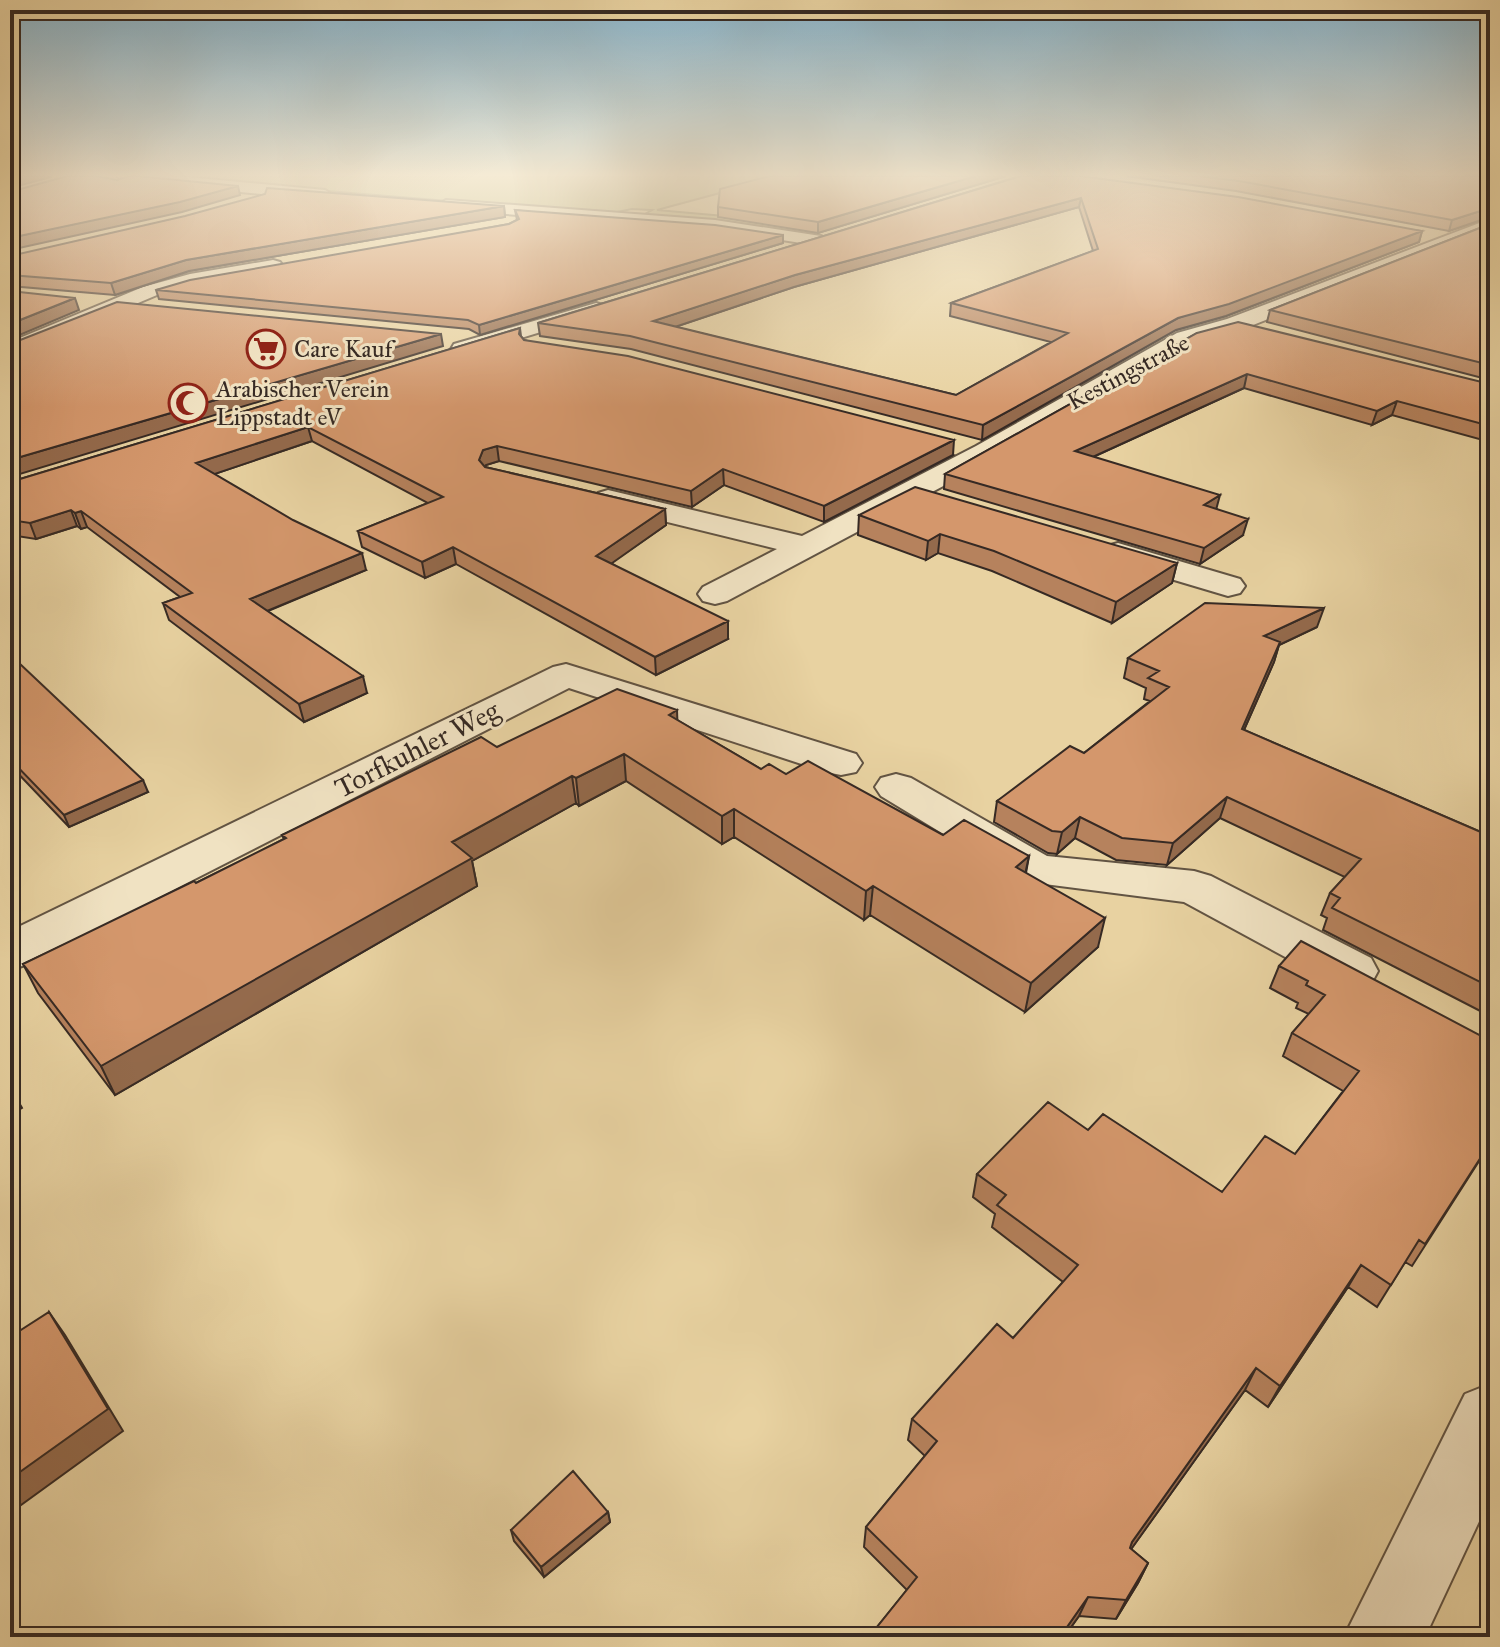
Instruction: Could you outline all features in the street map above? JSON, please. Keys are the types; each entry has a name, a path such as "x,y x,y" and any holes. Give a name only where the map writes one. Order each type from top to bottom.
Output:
{"street":[{"path":"776,255 783,253"},
{"name":"Kestingstraße","path":"715,594 986,452 1185,338 1235,324 1417,253"},
{"path":"10,350 116,304 190,280 298,262"},
{"path":"71,300 165,309"},
{"path":"431,358 610,305"},
{"path":"1235,324 1280,335"},
{"path":"447,336 489,341"},
{"path":"957,444 986,452"},
{"path":"576,491 808,547"},
{"path":"912,492 957,505"},
{"path":"1092,546 1228,586"},
{"name":"Torfkuhler Weg","path":"10,952 566,675 841,763"},
{"path":"896,787 1037,870 1194,887 1391,991"},
{"path":"1384,1637 1490,1419"}],"building":[{"path":"24,253 228,253 186,260 111,283 10,275 10,256"},
{"path":"345,253 723,253 479,325 468,320 156,290 190,280"},
{"path":"768,253 877,253 795,275 653,321 956,395 1068,333 951,303 1087,253 1364,253 1229,304 1178,318 983,425 630,336 538,323"},
{"path":"1416,253 1490,253 1490,365 1270,310"},
{"path":"10,291 75,298 10,324"},
{"path":"117,302 441,334 10,460 10,344"},
{"path":"1238,322 1490,384 1490,426 1397,401 1377,411 1247,374 1075,451 1220,495 1204,505 1248,519 1204,548 945,474 1197,333"},
{"path":"520,328 519,334 524,340 628,356 954,440 824,506 723,469 691,491 497,446 483,450 479,460 485,467 665,509 596,556 728,621 655,657 453,547 422,562 358,531 443,497 308,427 196,463 293,520 362,553 250,599 363,676 299,704 163,603 192,593 81,511 75,513 71,510 30,523 10,520 10,482"},
{"path":"915,487 1177,563 1116,602 994,551 940,534 928,541 859,515"},
{"path":"1205,603 1324,608 1264,636 1280,642 1242,729 1490,836 1490,987 1332,908 1340,898 1330,893 1361,859 1227,797 1173,843 1122,838 1080,817 1062,832 1052,831 997,801 1070,746 1084,753 1169,687 1148,678 1159,671 1128,658"},
{"path":"19,663 143,780 64,815 10,759 10,667"},
{"path":"617,689 677,710 669,715 761,769 769,764 786,774 808,761 943,835 964,820 1029,856 1016,867 1105,918 1031,983 873,886 866,891 734,809 722,816 624,754 576,778 572,776 452,842 472,858 101,1066 23,964 194,881 196,883 286,838 282,835 481,737 497,747"},
{"path":"1301,941 1489,1040 1484,1047 1490,1050 1490,1143 1425,1244 1419,1240 1391,1285 1361,1265 1280,1386 1256,1368 1132,1542 1130,1548 1148,1563 1126,1600 1088,1597 1060,1637 869,1637 917,1577 866,1527 937,1441 912,1419 997,1324 1013,1338 1078,1265 997,1205 1006,1195 977,1174 1048,1102 1088,1130 1103,1114 1222,1192 1265,1136 1295,1154 1359,1071 1292,1033 1325,995 1306,985 1308,981 1279,966"},
{"path":"49,1312 108,1409 10,1479 10,1337"},
{"path":"573,1471 608,1512 541,1567 511,1530"}],"place":[{"name":"Care Kauf","path":"266,349"},
{"name":"Arabischer Verein Lippstadt eV","path":"188,403"}]}
